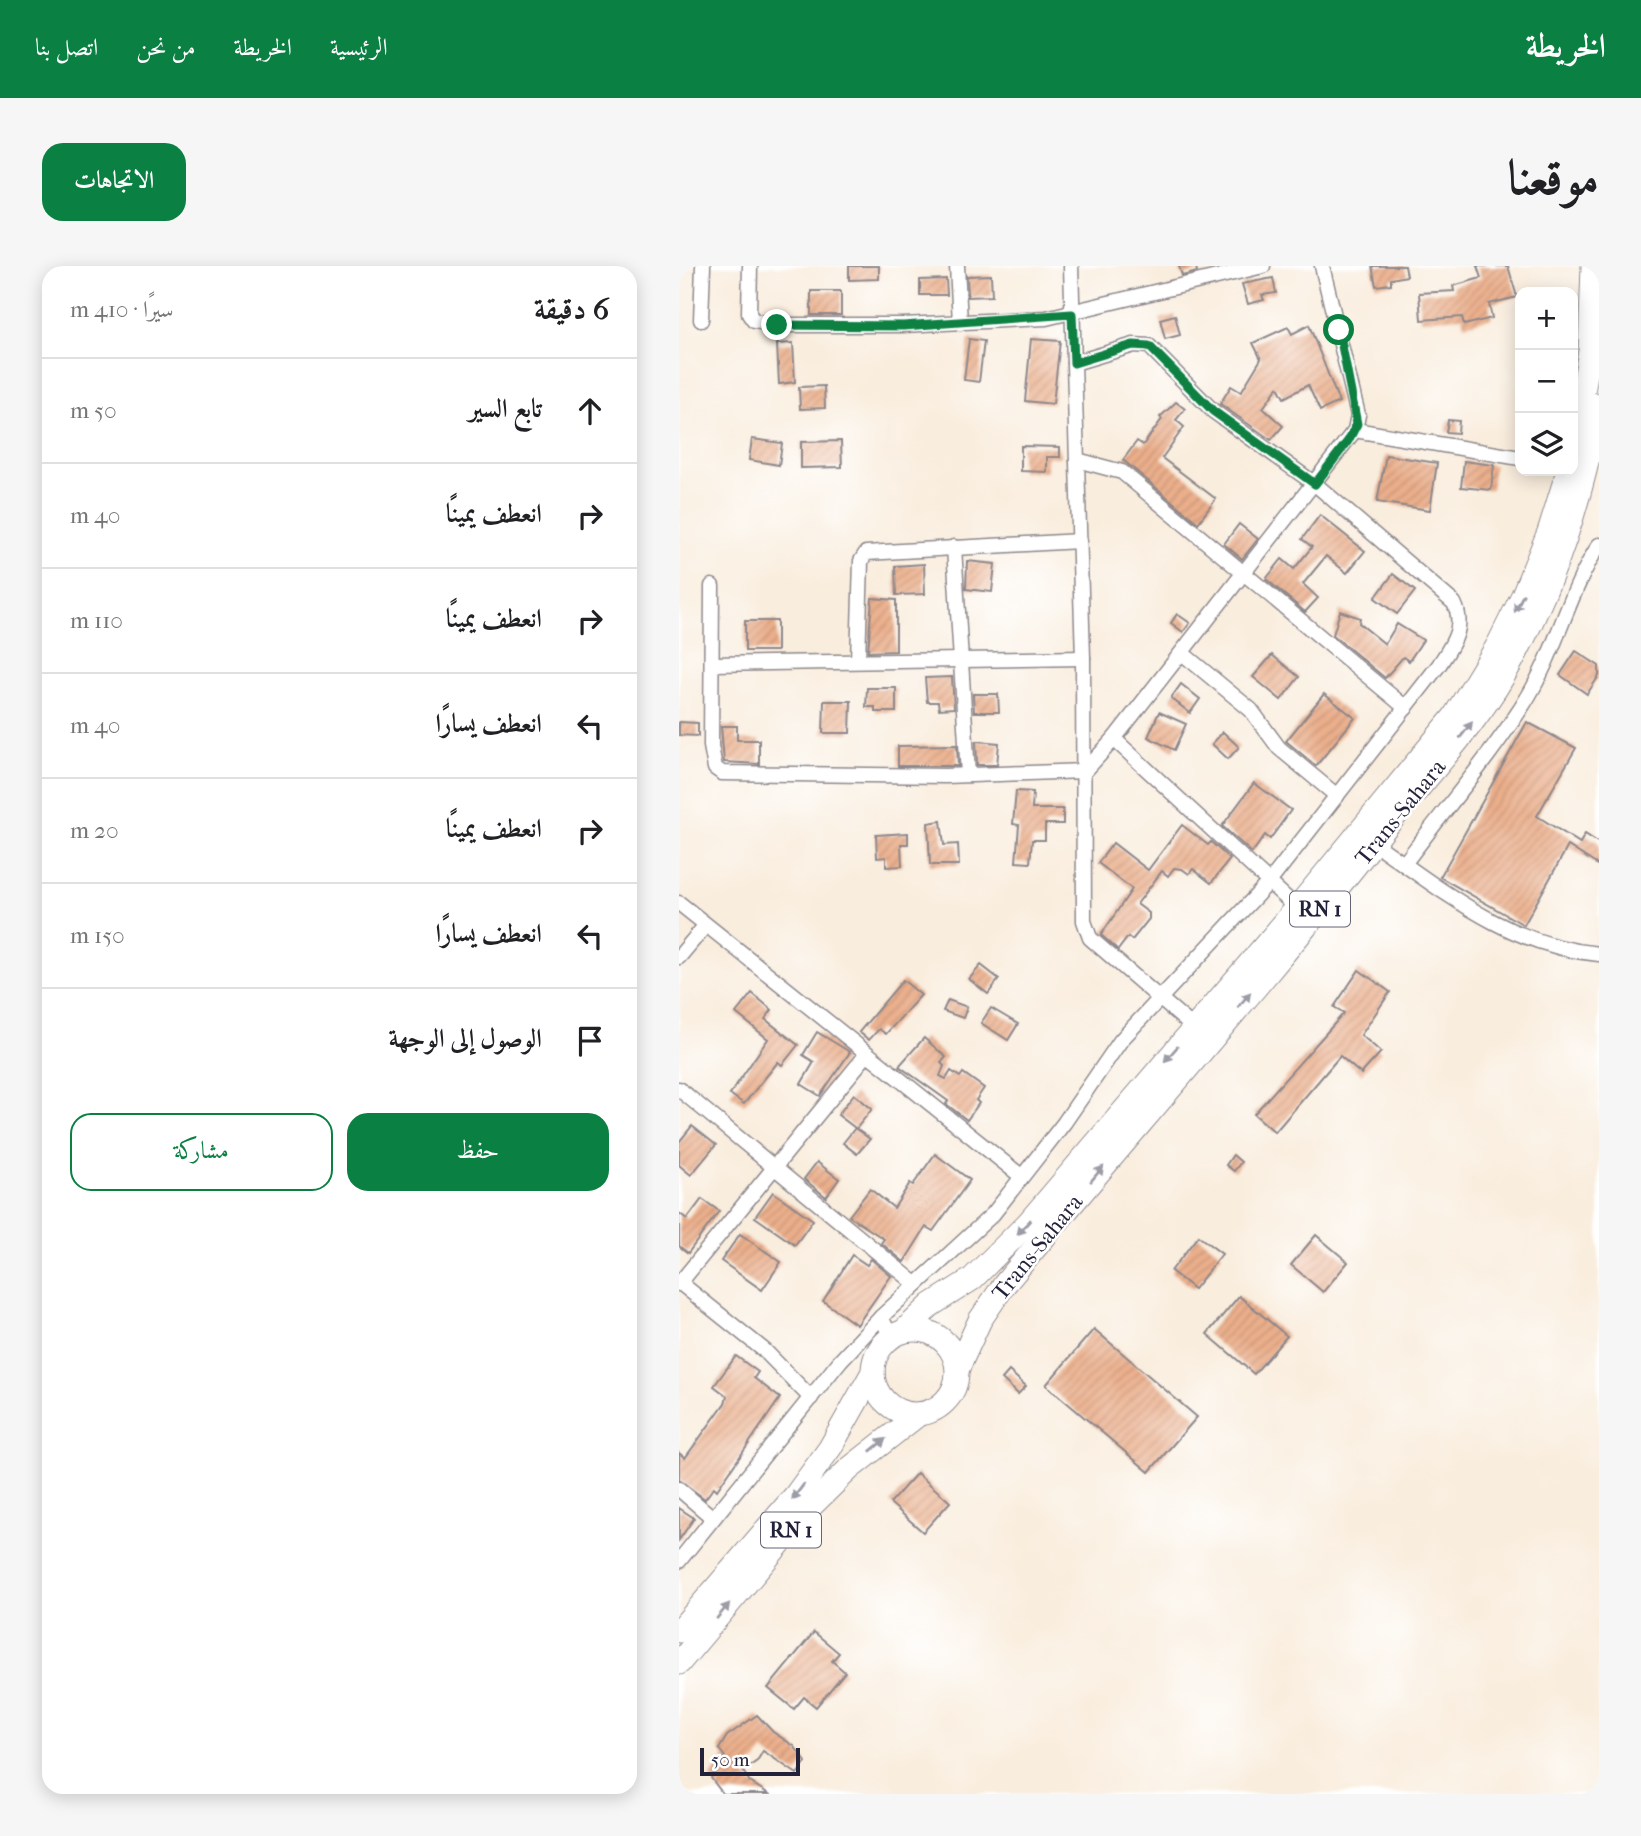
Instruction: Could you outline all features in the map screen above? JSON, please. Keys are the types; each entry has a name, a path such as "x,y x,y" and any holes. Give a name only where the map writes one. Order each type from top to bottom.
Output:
{"highway":[{"path":"1578,422 1590,351 1593,266"},
{"name":"Trans-Sahara","path":"958,1368 980,1320 1003,1285 1374,843 1476,717 1515,656 1567,531 1583,480 1599,404"},
{"name":"Trans-Sahara","path":"892,1329 972,1279 994,1259 1297,908 1419,762 1466,699 1498,645 1535,567 1566,476"},
{"path":"892,1329 919,1330 933,1334 954,1354 958,1368 957,1382 951,1396 940,1407 919,1414 897,1410 885,1402 877,1390 873,1372 881,1348 892,1329"},
{"name":"RN 1","path":"679,1631 796,1496 830,1448 873,1372"},
{"name":"RN 1","path":"679,1663 812,1505 849,1469 919,1414"}],"street":[{"path":"701,320 703,266"},
{"path":"750,266 749,314 759,323 903,326 1072,314 1263,266"},
{"path":"957,266 960,323"},
{"path":"1071,266 1083,658 1086,932 1194,1028"},
{"path":"712,586 711,746 715,768 720,772 968,775 1085,771 1114,739 1355,430 1358,415 1322,266"},
{"path":"679,1561 826,1377 892,1329 916,1284 987,1220 1064,1123 1121,1040 1270,881 1406,708 1455,641 1458,632 1458,612 1454,603 1315,484 1213,411 1149,346 1133,345 1074,363"},
{"path":"1355,430 1515,457"},
{"path":"1077,460 1122,472 1406,708"},
{"path":"858,661 863,555 875,551 1080,541"},
{"path":"1404,864 1523,705 1546,664 1580,576 1599,545"},
{"path":"954,547 968,775"},
{"path":"1182,653 1251,710 1279,748 1337,796"},
{"path":"712,664 1083,658"},
{"path":"1114,739 1297,908"},
{"path":"1374,843 1499,927 1518,936 1567,950 1599,954"},
{"path":"679,903 1021,1176"},
{"path":"679,957 705,926"},
{"path":"811,1398 765,1351 679,1283 867,1054"},
{"path":"679,1089 916,1284"},
{"path":"679,1489 713,1518"}],"building":[{"path":"849,266 879,266 879,279 849,280"},
{"path":"1179,266 1196,266 1197,272 1182,276"},
{"path":"1372,266 1405,266 1407,276 1391,279 1391,284 1376,286"},
{"path":"1477,266 1508,266 1515,298 1489,304 1492,318 1464,325 1462,317 1421,320 1419,293 1454,291 1453,286 1481,278"},
{"path":"991,275 992,296 968,297 967,276"},
{"path":"1273,278 1276,293 1262,295 1264,300 1248,304 1242,284"},
{"path":"946,279 947,295 920,295 920,280"},
{"path":"811,291 841,291 841,315 811,315"},
{"path":"1175,315 1180,335 1165,339 1160,319"},
{"path":"1309,325 1339,402 1320,411 1308,385 1284,398 1278,387 1263,408 1283,426 1271,440 1220,404 1231,386 1241,392 1261,359 1253,343 1288,327 1292,334"},
{"path":"969,339 984,341 979,382 964,380"},
{"path":"1031,339 1060,341 1053,404 1025,401"},
{"path":"793,343 795,382 779,384 777,344"},
{"path":"824,386 825,408 800,409 799,387"},
{"path":"1176,402 1185,409 1176,420 1184,427 1162,458 1216,499 1198,523 1123,460 1137,441 1143,445 1162,419 1160,417"},
{"path":"1448,420 1459,421 1458,433 1446,432"},
{"path":"752,439 782,443 779,465 749,460"},
{"path":"841,441 842,467 801,468 801,442"},
{"path":"1021,446 1060,447 1060,457 1047,457 1047,472 1021,471"},
{"path":"1386,455 1437,463 1430,510 1377,502"},
{"path":"1464,461 1494,465 1491,490 1461,487"},
{"path":"1320,515 1365,551 1347,573 1326,556 1303,584 1318,598 1305,612 1266,579 1282,559 1294,569 1312,547 1302,539"},
{"path":"1239,524 1258,539 1242,559 1224,544"},
{"path":"967,561 995,564 992,592 966,589"},
{"path":"924,564 925,594 896,595 895,566"},
{"path":"1393,574 1415,591 1397,614 1375,598"},
{"path":"872,598 896,600 896,651 868,652"},
{"path":"1340,611 1360,618 1359,623 1385,644 1397,624 1423,640 1409,661 1403,657 1385,678 1333,635"},
{"path":"1177,614 1190,623 1183,632 1171,623"},
{"path":"745,621 777,621 777,651 745,651"},
{"path":"1576,651 1599,666 1599,676 1587,694 1560,675"},
{"path":"1272,655 1299,677 1281,700 1253,677"},
{"path":"952,677 954,708 939,709 938,702 927,702 925,678"},
{"path":"1181,684 1200,699 1190,713 1171,698"},
{"path":"867,688 896,688 896,712 875,712 875,707 866,707"},
{"path":"973,694 998,694 999,712 974,712"},
{"path":"1324,694 1355,718 1316,766 1286,741"},
{"path":"824,701 851,701 850,733 823,733"},
{"path":"1159,712 1186,724 1174,750 1148,737"},
{"path":"679,722 698,723 698,736 679,735"},
{"path":"1527,722 1576,748 1537,816 1580,843 1585,834 1599,843 1599,866 1568,846 1524,925 1440,877"},
{"path":"721,726 737,726 737,740 759,740 759,764 724,762"},
{"path":"1223,732 1239,747 1228,759 1212,744"},
{"path":"976,741 999,743 997,765 977,765"},
{"path":"957,745 958,766 898,766 898,746"},
{"path":"1254,783 1291,810 1270,839 1265,835 1252,853 1222,826"},
{"path":"1016,791 1033,792 1032,809 1063,809 1063,824 1045,824 1045,840 1032,840 1030,863 1016,862 1019,825 1013,824"},
{"path":"941,821 944,845 958,844 959,865 930,865 928,823"},
{"path":"1182,825 1208,845 1211,842 1230,859 1211,883 1193,869 1189,874 1174,868 1168,876 1162,871 1137,904 1149,913 1149,919 1132,940 1128,937 1118,950 1101,935 1132,889 1098,863 1113,843 1148,870"},
{"path":"908,833 908,844 901,844 902,866 886,867 886,857 877,858 876,835"},
{"path":"981,965 999,979 988,994 969,979"},
{"path":"1359,970 1390,992 1361,1035 1381,1052 1361,1074 1340,1056 1275,1132 1254,1114 1344,1013 1334,1007"},
{"path":"903,980 921,995 886,1034 879,1029 869,1040 859,1032"},
{"path":"752,993 772,1010 765,1019 798,1045 782,1065 778,1062 744,1104 730,1094 768,1039 736,1013"},
{"path":"948,1000 967,1007 963,1018 943,1011"},
{"path":"991,1008 1018,1024 1008,1040 981,1023"},
{"path":"817,1032 850,1052 820,1096 801,1084 814,1062 803,1055"},
{"path":"924,1038 946,1057 941,1063 944,1066 940,1076 946,1079 951,1071 960,1077 963,1073 984,1088 976,1100 979,1103 967,1120 946,1104 948,1101 899,1066"},
{"path":"854,1094 872,1109 856,1129 870,1139 857,1154 843,1143 855,1128 838,1115"},
{"path":"692,1126 716,1145 691,1175 679,1165 679,1142"},
{"path":"935,1154 970,1180 933,1231 926,1227 904,1262 881,1243 884,1239 849,1216 870,1189 894,1208 910,1183 913,1185"},
{"path":"1233,1155 1241,1162 1234,1171 1226,1165"},
{"path":"817,1162 839,1179 826,1197 804,1179"},
{"path":"773,1192 813,1220 795,1245 755,1217"},
{"path":"702,1199 719,1211 688,1253 679,1246 679,1213 687,1219"},
{"path":"740,1234 781,1262 762,1290 721,1261"},
{"path":"1316,1235 1348,1262 1323,1292 1291,1265"},
{"path":"1198,1236 1222,1254 1194,1289 1171,1271"},
{"path":"852,1255 867,1265 871,1259 891,1276 857,1325 823,1301"},
{"path":"1239,1296 1287,1336 1254,1374 1207,1334"},
{"path":"1094,1329 1197,1417 1149,1472 1046,1385"},
{"path":"736,1356 758,1372 754,1378 780,1398 717,1490 714,1487 705,1499 679,1480 679,1453 685,1458 725,1403 727,1396 714,1386"},
{"path":"1009,1371 1026,1386 1018,1394 1002,1379"},
{"path":"917,1473 950,1502 923,1532 890,1503"},
{"path":"679,1508 694,1518 679,1540"},
{"path":"814,1632 839,1653 832,1661 845,1672 816,1707 804,1697 794,1709 768,1688"},
{"path":"757,1715 773,1732 794,1746 806,1762 797,1774 763,1751 757,1761 743,1771 750,1782 769,1794 723,1794 711,1778 725,1757 719,1749 727,1736"}],"route":[{"path":"777,325 903,326 1046,318 1072,314 1074,363 1133,345 1149,346 1213,411 1315,484 1348,441 1357,424 1358,415 1345,370 1339,330"}]}
